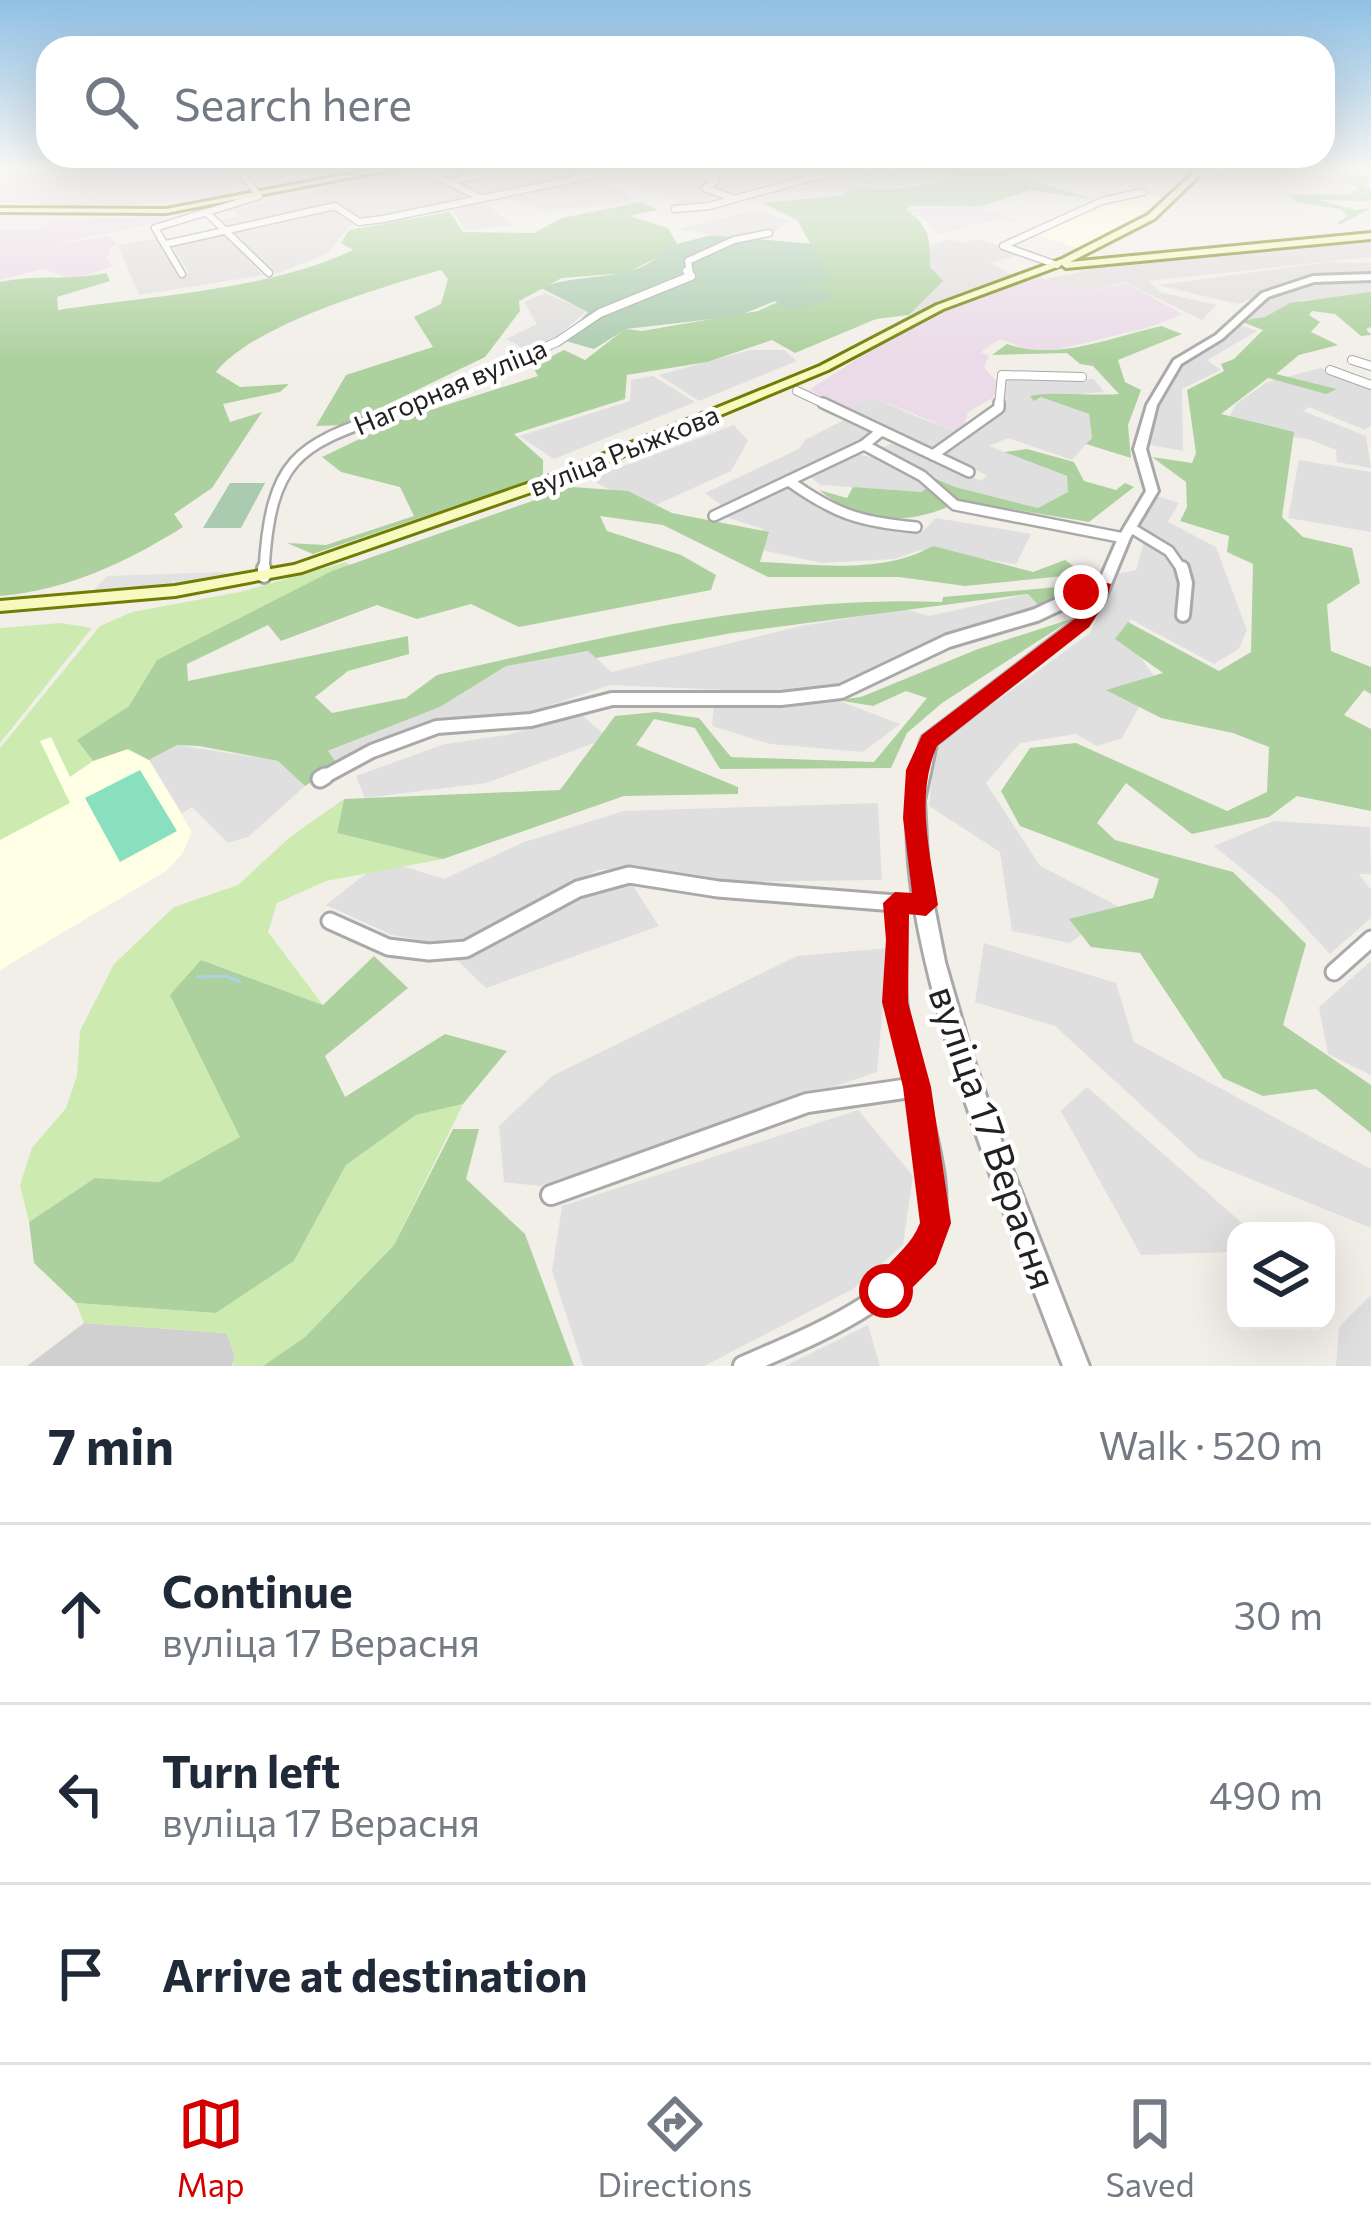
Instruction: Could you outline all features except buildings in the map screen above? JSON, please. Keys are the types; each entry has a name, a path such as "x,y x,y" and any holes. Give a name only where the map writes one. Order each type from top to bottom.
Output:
{"main road":[{"name":"вуліца Рыжкова","path":"0,606 175,591 324,560 555,479 824,368 940,307 1056,266 1122,232"},
{"path":"1056,266 1371,236"},
{"path":"1078,254 1096,262"}],"street":[{"path":"158,232 182,275"},
{"path":"166,244 223,232"},
{"path":"227,232 269,273"},
{"path":"1034,232 1003,246 1056,266"},
{"name":"Нагорная вуліца","path":"264,576 268,522 290,462 304,447 556,342 600,313 691,276 686,270 688,261 709,249 769,233"},
{"name":"вуліца 17 Верасня","path":"1076,1366 974,1100 944,991 914,818 916,770 929,741 1082,622 1097,601 1152,490 1142,441 1152,404 1177,362 1220,337 1265,295 1313,279 1371,277"},
{"path":"1352,360 1371,366"},
{"path":"1330,370 1371,385"},
{"path":"933,455 999,408 1002,374 1082,377"},
{"path":"797,391 969,472"},
{"path":"715,516 864,445 880,432"},
{"path":"864,445 922,476 955,505 1128,533 1166,544 1184,571 1188,596 1183,615"},
{"path":"789,481 828,508 862,522 916,527"},
{"path":"320,779 372,751 436,727 531,720 612,698 781,699 842,692 948,641 1036,615 1102,584"},
{"path":"330,922 388,947 429,952 466,949 578,890 629,875 718,890 926,905"},
{"name":"вуліца 17 Верасня","path":"743,1366 820,1331 886,1291 925,1253 935,1223 917,1087 895,1002 899,940 895,903"},
{"path":"1334,972 1371,939"},
{"name":"вуліца 17 Верасня","path":"551,1195 807,1103 917,1087"}],"shaded area":[{"path":"0,232 113,232 49,245 109,236 118,245 110,247 107,259 114,266 73,279 42,269 0,280"},
{"path":"232,232 345,232 327,254 276,274"},
{"path":"695,232 774,232 739,238"},
{"path":"1041,232 1109,232 1077,248 1036,234"},
{"path":"223,233 263,275 139,295 118,245 159,238 177,277 189,273 171,244"},
{"path":"711,235 813,244 831,280 802,286 829,290 829,300 790,311 775,301 738,316 626,329 594,349 562,340 588,312 541,288 625,272 655,259 666,247"},
{"path":"949,239 963,243 977,239 1023,254 990,263 1012,275 909,315 942,281 929,267 930,246"},
{"path":"1371,242 1371,257 1149,281 1160,292 1216,305 1202,320 1125,282 1083,292 1046,279 1111,265"},
{"path":"1330,262 1371,263 1371,275 1307,276 1238,304 1158,285"},
{"path":"1040,277 1083,292 1126,283 1183,314 1150,327 1039,354 1000,339 981,352 989,356 984,367 998,383 993,398 968,412 964,426 956,431 872,397 848,410 809,390 902,330 963,301"},
{"path":"1371,278 1371,296 1303,300 1272,326 1242,317 1270,295 1316,280"},
{"path":"545,293 587,311 557,336 527,350 506,339 537,324 524,302"},
{"path":"1236,323 1257,331 1207,360 1221,370 1182,389 1183,451 1146,444 1168,381 1182,364"},
{"path":"750,350 784,350 797,361 699,401 659,375"},
{"path":"1321,368 1371,387 1371,425 1365,430 1309,407 1303,411 1366,436 1371,468 1337,462 1336,450 1308,439 1224,427 1236,404 1267,382"},
{"path":"653,376 695,402 554,459 519,436 630,401 631,380"},
{"path":"1006,377 1094,379 1104,392 1044,397 1089,414 1092,438 1072,460 1008,438 989,446 1067,476 1068,492 1038,508 954,487 879,449 898,441 981,481 987,475 944,456 1004,407"},
{"path":"872,397 956,431 936,451 929,450 848,410"},
{"path":"846,419 872,432 855,446 724,507 705,493 799,449 805,440"},
{"path":"734,425 748,441 731,471 647,509 589,479"},
{"path":"857,454 884,460 928,486 922,492 821,485 809,476"},
{"path":"1299,460 1371,472 1371,532 1288,518"},
{"path":"230,483 265,483 241,528 203,528"},
{"path":"786,487 819,509 867,526 923,531 936,518 1031,534 1016,564 920,550 895,559 821,563 753,548 763,529 726,517"},
{"path":"1156,496 1179,503 1168,522 1216,547 1247,630 1239,649 1214,664 1130,619 1127,637 1155,678 1122,738 1097,746 1076,734 1020,743 986,783 1040,866 1118,906 1070,943 1012,931 1000,852 929,806 935,746 1090,633 1117,574 1136,570 1146,535 1136,530"},
{"path":"223,572 231,576 92,592 107,576"},
{"path":"1028,594 1041,608 965,629 829,688 792,693 610,685 525,714 436,724 385,737 338,765 327,752 440,707 505,666 589,651 611,672 801,626 906,609 929,616"},
{"path":"837,700 900,724 863,752 770,744 712,726 714,706"},
{"path":"581,714 608,738 486,783 365,798 356,776 445,744 506,735"},
{"path":"72,725 149,760 192,832 182,854 166,871 0,970 0,753"},
{"path":"177,745 279,761 305,786 248,837 228,843 192,807 182,813 149,760"},
{"path":"878,803 882,880 727,882 636,867 598,870 464,938 431,942 392,935 326,905 383,860 444,879 524,842 624,811"},
{"path":"1274,821 1370,827 1371,874 1359,874 1371,890 1371,918 1330,954 1278,898 1214,846"},
{"path":"631,883 659,926 486,988 457,960 574,899"},
{"path":"984,943 1116,983 1134,1042 1371,1169 1371,1228 1199,1158 1055,1026 975,1002"},
{"path":"888,948 877,1072 540,1186 504,1182 499,1126 552,1076 797,956"},
{"path":"1371,961 1371,1075 1328,1054 1319,1007"},
{"path":"1087,1087 1241,1222 1227,1222 1227,1252 1141,1255 1061,1111"},
{"path":"858,1110 913,1176 903,1245 853,1289 704,1366 583,1366 552,1271 562,1206"},
{"path":"1371,1295 1371,1366 1336,1366 1339,1327"},
{"path":"84,1323 227,1333 235,1357 232,1366 27,1366"},
{"path":"868,1325 880,1366 785,1366"}],"green space":[{"path":"348,232 670,232 679,247 626,273 562,278 519,301 520,311 485,357 345,425 316,426 346,375 433,347 414,317 441,304 448,279 441,270 287,324 234,355 216,372 240,387 289,384 280,392 223,404 230,422 262,412 212,488 174,514 183,527 95,573 49,588 0,596 0,282 106,273 110,281 57,297 58,310 208,290 284,274 353,250 341,243"},
{"path":"804,232 926,232 930,267 943,281 909,315 876,319 795,353 772,340 707,362 627,375 625,399 514,434 543,460 543,476 313,554 287,543 326,545 414,516 400,487 341,472 322,457 399,420 538,376 532,366 564,350 585,360 625,329 642,331 758,311 806,289 800,285 830,280"},
{"path":"1371,292 1371,327 1366,329 1371,335 1361,336 1335,314 1312,311 1309,315 1320,322 1311,332 1338,345 1299,355 1276,374 1337,389 1326,394 1268,378 1221,414 1294,432 1282,517 1303,537 1352,548 1360,583 1327,605 1331,651 1371,667 1371,694 1364,690 1344,715 1371,729 1371,811 1297,796 1269,817 1192,834 1126,783 1097,823 1115,840 1233,872 1306,944 1283,1025 1371,1085 1371,1133 1316,1089 1263,1096 1223,1078 1140,953 1091,947 1069,919 1153,898 1159,879 1020,826 1001,791 1030,748 1076,743 1227,811 1267,792 1269,747 1233,733 1161,718 1106,690 1163,673 1115,639 1128,622 1219,671 1251,652 1253,564 1227,552 1229,536 1180,521 1187,507 1186,482 1152,457 1192,463 1196,453 1187,390 1224,371 1221,364 1234,359 1263,330 1240,321 1265,317 1290,303"},
{"path":"1161,326 1182,334 1118,360 1125,382 1141,390 1128,425 1131,458 1086,444 1092,438 1089,414 1041,397 1034,401 1030,396 1119,394 1093,366 1080,364 1067,353 992,355 1007,344 1064,349"},
{"path":"1027,449 1074,462 1084,481 1116,490 1125,483 1134,487 1089,522 958,500 932,477 1038,508 1068,492 1067,476 1004,452"},
{"path":"928,486 948,507 897,519 866,515 819,490 847,498 853,487 922,492"},
{"path":"572,487 628,491 672,513 769,532 760,562 870,564 933,546 1033,572 1065,560 1084,574 965,586 899,577 768,577 663,525 600,516 607,531 681,555 716,575 711,590 519,627 471,604 417,619 377,605 281,641 268,625 187,664 188,681 408,636 409,654 348,671 315,697 332,713 406,698 437,675 688,622 814,605 942,602 943,597 1069,586 1072,591 1041,608 1028,594 732,633 596,658 588,651 506,666 440,707 328,751 338,765 305,786 278,761 177,745 149,760 128,749 93,761 77,740 129,706 157,660 332,571"},
{"path":"346,562 350,565 158,660 129,706 78,740 93,761 70,777 51,737 40,741 70,803 0,840 0,748 100,626 132,612 240,592"},
{"path":"1074,618 942,703 907,733 891,768 720,769 695,728 654,719 636,745 738,787 738,794 624,796 443,859 337,833 344,799 560,790 615,716 656,712 699,718 731,757 874,762 927,698 906,691 873,706 837,700 861,697 978,649"},
{"path":"61,623 92,628 0,743 0,628"},
{"path":"140,770 177,831 120,862 85,798"},
{"path":"344,799 337,833 443,859 326,881 277,903 268,932 323,1005 201,960 241,1137 159,1182 95,1178 29,1222 20,1185 32,1148 66,1108 77,1076 80,1031 114,964 174,907 238,885 290,837"},
{"path":"374,956 408,988 325,1056 345,1097 445,1034 507,1051 463,1104 416,1115 346,1165 294,1261 216,1313 76,1303 34,1263 29,1222 95,1178 159,1182 240,1137 170,995 201,960 323,1005"},
{"path":"463,1104 394,1245 305,1337 263,1366 233,1366 227,1333 84,1323 76,1303 216,1313 294,1261 346,1165 416,1115"},
{"path":"453,1129 479,1129 466,1179 525,1234 574,1366 263,1366 305,1337 394,1245"}],"waterway":[{"path":"197,977 226,976 240,982"}],"route":[{"path":"886,1291 925,1253 935,1223 917,1087 895,1002 899,940 895,903 926,905 914,818 916,770 929,741 1082,622 1102,584 1081,592"}]}
